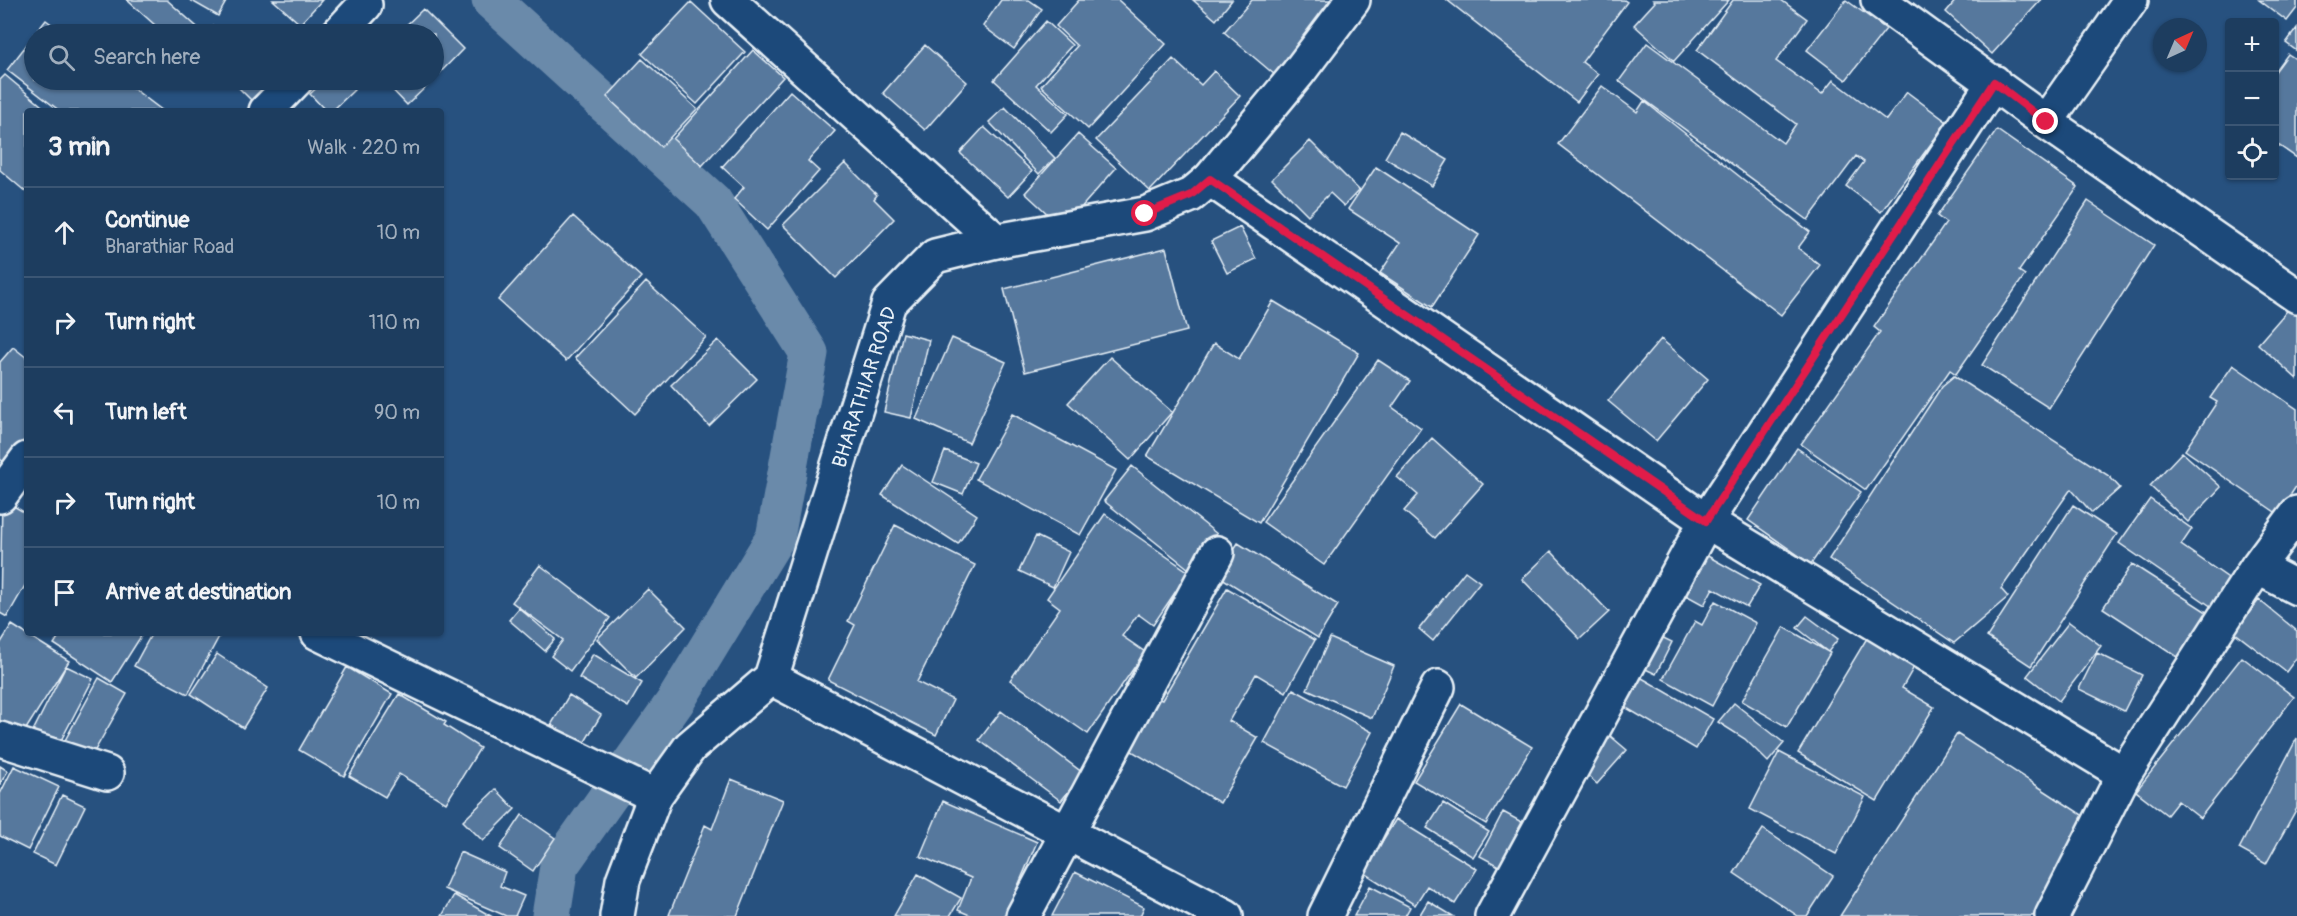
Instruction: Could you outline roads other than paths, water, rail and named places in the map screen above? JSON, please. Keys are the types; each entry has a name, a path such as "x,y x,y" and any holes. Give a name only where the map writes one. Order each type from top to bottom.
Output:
{"street":[{"path":"728,0 996,241"},
{"name":"BHARATHIAR ROAD","path":"771,678 889,303 935,256 996,241 1145,214 1191,195 1210,179 1298,73 1353,0"},
{"path":"1878,0 1994,82 2046,122 2293,285"},
{"path":"2046,122 2131,0"},
{"path":"347,24 365,5"},
{"path":"1492,916 1706,521 1994,82"},
{"path":"269,108 286,90"},
{"path":"1210,179 1706,521 2124,774"},
{"path":"2052,916 2124,774 2257,567 2297,513"},
{"path":"1023,916 1217,553"},
{"path":"2257,567 2297,588"},
{"path":"324,636 653,795"},
{"path":"617,916 623,880 653,795 690,747 771,678 1226,916"},
{"path":"1324,916 1438,687"},
{"path":"0,739 107,773"}],"waterway":[{"path":"491,0 713,202 809,353 775,538 675,702 559,866 551,916"}]}
